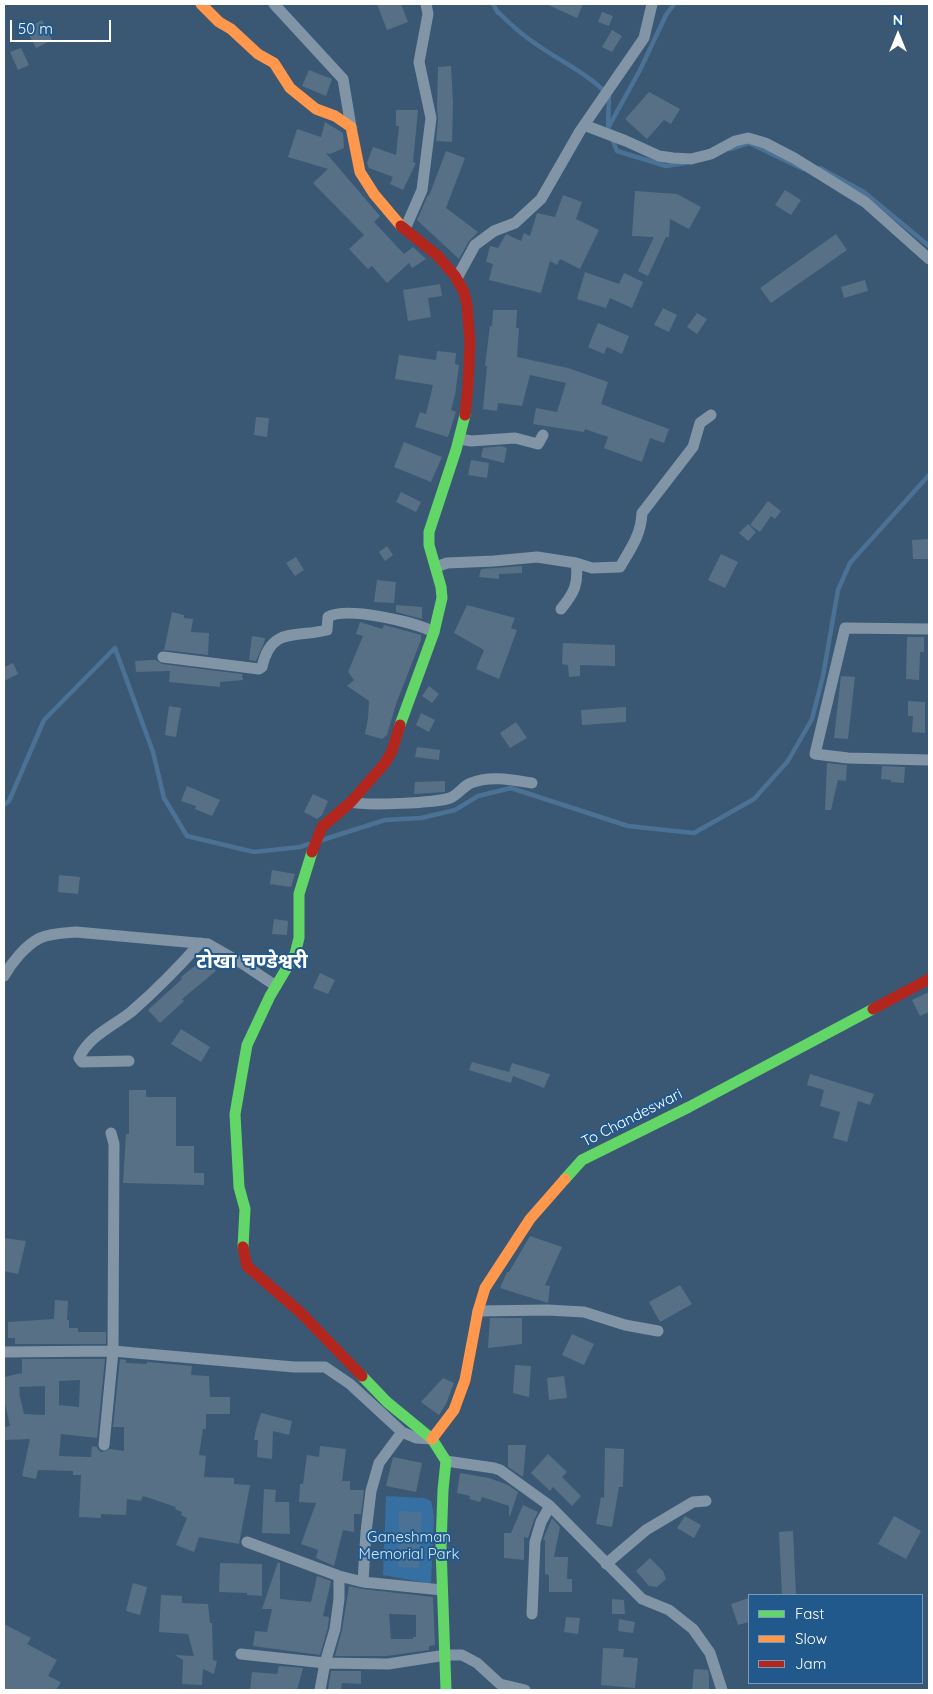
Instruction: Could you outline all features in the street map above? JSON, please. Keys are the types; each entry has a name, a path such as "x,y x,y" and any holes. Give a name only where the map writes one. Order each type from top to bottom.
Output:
{"street":[{"path":"201,4 219,22 231,29 258,54 274,62 290,88 316,109 335,116 351,127"},
{"path":"274,4 343,79 360,172 380,203 405,230 434,251 457,278 464,292 469,326 468,390 465,418 460,439 429,532 429,545 436,567 442,598 441,609 405,707 392,751 385,763 351,802 322,827 314,844 300,894 299,938 295,954 276,986 247,1045 235,1114 239,1187 245,1209 242,1245 247,1266 300,1312 387,1402 432,1439 446,1461 442,1495 442,1590 446,1690"},
{"path":"457,278 475,245 494,231 515,223 541,199 584,125 644,38 652,4"},
{"path":"405,230 422,190 431,118 420,62 428,6"},
{"path":"584,125 659,156 673,158 691,159 711,154 735,141 748,138 765,143 794,158 865,202 929,259"},
{"path":"436,567 447,563 494,562 537,557 576,563 592,568 620,567 636,540 641,525 642,512 693,447 700,423 711,415"},
{"path":"460,439 471,441 515,438 538,444 543,435"},
{"path":"560,609 571,596 578,577 576,563"},
{"path":"164,657 259,669 262,667 266,651 273,642 292,634 327,630 328,617 334,614 364,614 424,626 434,632"},
{"path":"929,629 845,628 815,754 848,758 929,760"},
{"path":"351,802 367,804 437,801 450,798 470,783 484,780 505,779 532,784"},
{"path":"4,976 21,954 39,939 54,934 76,932 208,944 276,986"},
{"path":"129,1061 82,1062 79,1058 83,1050 93,1040 129,1013 184,962 200,943"},
{"name":"To Chandeswari","path":"432,1439 454,1410 465,1380 478,1311 485,1288 530,1219 582,1160 697,1102 929,979"},
{"path":"104,1446 113,1351 114,1144 111,1133"},
{"path":"478,1311 548,1310 584,1312 625,1326 658,1331"},
{"path":"4,1352 113,1351 294,1367 325,1367 350,1384 402,1432 416,1438 432,1439"},
{"path":"363,1582 370,1491 378,1463 402,1432"},
{"path":"446,1461 500,1470 550,1506 642,1599 670,1610 692,1629 710,1653 722,1690"},
{"path":"606,1564 646,1530 692,1502 706,1501"},
{"path":"532,1614 536,1542 541,1522 550,1506"},
{"path":"247,1542 339,1576 363,1582 442,1590"},
{"path":"320,1690 325,1663 335,1629 339,1599 339,1576"},
{"path":"241,1654 325,1663 388,1664 446,1655 462,1655 477,1663 500,1684 525,1690"}],"green space":[{"name":"Ganeshman Memorial Park","path":"386,1496 425,1498 431,1501 434,1516 431,1584 383,1575"}],"shaded area":[{"path":"399,1511 422,1512 419,1568 398,1567"}],"building":[{"path":"377,4 401,4 408,22 387,30"},
{"path":"546,4 583,4 577,18"},
{"path":"602,12 613,16 609,26 598,22"},
{"path":"42,20 52,40 36,48 26,29"},
{"path":"612,30 622,36 612,52 602,47"},
{"path":"21,48 29,65 18,70 10,52"},
{"path":"451,66 453,103 452,142 436,141 438,67"},
{"path":"309,70 332,79 326,96 302,86"},
{"path":"649,92 680,109 671,124 664,120 647,139 625,119"},
{"path":"396,110 418,110 413,162 416,163 403,190 390,184 393,177 369,168 367,163 373,147 396,155 399,126 396,126"},
{"path":"325,122 343,133 344,148 330,154 326,153 380,216 374,222 404,254 413,247 426,259 412,268 409,263 387,283 372,266 368,269 349,249 364,235 313,183 328,169 288,157 297,129 321,137"},
{"path":"446,151 465,158 446,208 478,232 469,241 459,259 417,220 429,196"},
{"path":"785,190 801,200 791,215 775,205"},
{"path":"635,191 677,194 701,207 689,229 670,219 669,237 666,237 648,276 638,271 654,237 632,236"},
{"path":"563,195 582,202 576,219 599,230 580,269 560,259 557,265 550,261 541,293 489,280 493,264 486,262 490,246 498,248 506,234 521,241 524,233 530,236 537,213 555,217"},
{"path":"836,234 847,250 771,303 760,288"},
{"path":"585,272 619,284 624,273 643,282 632,308 610,298 606,308 577,299"},
{"path":"865,280 868,291 844,298 841,287"},
{"path":"440,284 442,296 428,298 431,317 408,321 403,290"},
{"path":"663,308 677,315 669,332 654,325"},
{"path":"493,310 517,310 516,328 519,328 517,357 568,368 608,382 601,404 669,429 664,443 650,438 642,462 604,448 608,437 585,429 584,432 533,424 536,408 557,412 566,383 530,375 522,406 498,403 497,411 483,409 487,366 485,366"},
{"path":"697,313 707,319 697,334 687,327"},
{"path":"598,323 629,336 622,354 607,347 604,354 588,347"},
{"path":"437,351 456,353 455,364 459,365 451,410 456,412 448,437 415,427 420,412 426,414 433,385 395,379 399,355 436,360"},
{"path":"256,417 269,418 267,437 254,435"},
{"path":"404,442 442,457 431,482 394,467"},
{"path":"501,446 507,448 504,463 481,457 483,448"},
{"path":"471,460 489,463 487,478 468,475"},
{"path":"401,492 421,502 416,512 396,502"},
{"path":"768,501 781,511 775,519 771,516 760,532 750,525"},
{"path":"748,524 756,532 748,541 739,533"},
{"path":"929,539 929,559 913,559 912,540"},
{"path":"387,546 393,555 385,561 379,552"},
{"path":"721,554 738,562 725,588 708,580"},
{"path":"296,557 304,570 295,576 286,563"},
{"path":"522,566 522,573 499,574 499,579 479,577 481,569"},
{"path":"377,580 396,582 394,603 374,602"},
{"path":"396,605 422,607 422,619 396,612"},
{"path":"467,605 515,618 511,628 517,630 499,679 476,669 484,650 454,633"},
{"path":"172,612 184,615 184,618 193,619 191,632 209,633 208,655 164,650"},
{"path":"360,622 382,629 384,625 421,635 421,640 396,704 387,735 382,739 365,734 369,701 347,686 354,680 348,672 363,636 356,634"},
{"path":"252,636 265,638 256,661 249,660"},
{"path":"907,637 924,637 924,652 920,652 919,680 906,679"},
{"path":"563,643 615,645 615,666 580,665 580,676 569,677 568,665 562,664"},
{"path":"156,660 162,664 242,674 243,680 220,682 220,687 169,682 170,671 136,672 135,661"},
{"path":"13,663 18,674 4,681 4,667"},
{"path":"841,676 855,677 848,739 834,738"},
{"path":"429,686 439,694 432,703 422,696"},
{"path":"908,701 925,702 925,733 912,732 913,716 908,716"},
{"path":"169,706 181,708 176,737 165,735"},
{"path":"626,707 626,722 582,725 581,710"},
{"path":"421,713 435,720 429,732 416,725"},
{"path":"516,722 527,738 510,748 500,733"},
{"path":"417,747 440,750 439,760 415,757"},
{"path":"827,763 847,765 846,781 838,780 831,810 825,810"},
{"path":"882,766 905,767 904,783 881,779"},
{"path":"445,781 445,792 414,794 415,782"},
{"path":"187,786 220,800 212,816 195,809 196,806 181,801"},
{"path":"313,794 328,801 322,815 317,819 304,812"},
{"path":"272,870 295,874 291,887 270,884"},
{"path":"59,875 80,877 78,894 58,892"},
{"path":"274,919 288,921 287,935 272,934"},
{"path":"205,958 216,971 182,999 184,1001 160,1023 148,1010 182,979 181,977"},
{"path":"320,973 335,980 328,994 313,988"},
{"path":"929,992 929,1012 920,1016 912,1000"},
{"path":"181,1029 210,1047 201,1062 171,1044"},
{"path":"472,1062 509,1072 512,1063 550,1074 544,1088 513,1076 511,1083 469,1070"},
{"path":"810,1074 874,1094 870,1105 858,1101 847,1142 833,1138 840,1112 820,1106 824,1090 807,1085"},
{"path":"129,1090 146,1090 146,1097 176,1097 176,1146 194,1146 194,1173 204,1173 204,1185 123,1183 126,1134 129,1134"},
{"path":"530,1236 562,1247 545,1285 550,1286 548,1303 500,1288 507,1272 509,1272"},
{"path":"4,1238 26,1241 18,1274 4,1271"},
{"path":"680,1285 692,1304 660,1322 649,1302"},
{"path":"55,1300 68,1301 67,1320 69,1320 69,1328 78,1328 78,1332 106,1332 106,1344 15,1344 15,1338 8,1338 8,1322 54,1319"},
{"path":"490,1318 522,1318 522,1344 488,1348"},
{"path":"572,1334 594,1344 584,1365 562,1355"},
{"path":"22,1359 105,1359 97,1438 61,1434 59,1456 91,1457 92,1446 97,1447 99,1451 103,1452 110,1449 124,1451 124,1427 113,1427 120,1359 126,1360 126,1363 147,1364 147,1362 192,1366 191,1375 209,1376 210,1397 230,1397 230,1414 206,1414 206,1429 203,1429 199,1455 206,1456 204,1477 234,1478 234,1484 250,1485 239,1544 199,1537 194,1552 176,1545 187,1518 181,1515 182,1512 175,1509 176,1507 143,1496 141,1501 127,1499 126,1515 101,1514 101,1518 79,1517 81,1475 73,1475 73,1471 38,1470 36,1479 22,1476 30,1439 4,1440 4,1427 10,1426 4,1399 4,1377 22,1373","holes":["80,1380 79,1407 59,1405 59,1381","45,1386 45,1415 24,1414 19,1387"]},
{"path":"515,1365 531,1366 529,1397 513,1393"},
{"path":"564,1376 567,1398 549,1400 547,1378"},
{"path":"443,1378 454,1383 446,1404 439,1415 421,1402"},
{"path":"261,1413 292,1421 289,1435 273,1431 272,1459 257,1457 258,1440 254,1440"},
{"path":"508,1445 526,1445 523,1477 508,1467"},
{"path":"320,1446 346,1449 342,1481 350,1481 350,1490 364,1490 361,1514 354,1514 354,1532 343,1530 334,1566 316,1558 318,1550 301,1544 316,1503 299,1502 300,1484 303,1484 307,1455 319,1457"},
{"path":"605,1448 624,1449 623,1487 619,1487 612,1527 596,1524 601,1497 604,1498"},
{"path":"548,1454 567,1472 562,1477 581,1496 572,1506 553,1487 550,1491 531,1473"},
{"path":"393,1457 422,1463 416,1492 386,1486"},
{"path":"460,1473 489,1478 508,1485 518,1492 510,1516 509,1506 482,1497 480,1502 469,1499 470,1496 457,1493"},
{"path":"264,1489 276,1490 275,1502 289,1502 290,1534 262,1533"},
{"path":"523,1505 538,1512 528,1538 524,1537 524,1560 504,1558 504,1533 511,1533"},
{"path":"685,1516 701,1525 694,1538 677,1528"},
{"path":"894,1516 921,1531 906,1559 878,1544"},
{"path":"552,1518 560,1527 554,1557 568,1557 567,1579 572,1579 572,1592 549,1592 549,1575 545,1574 545,1540 543,1540"},
{"path":"793,1531 796,1594 782,1594 779,1532"},
{"path":"650,1558 663,1571 666,1579 657,1587 649,1586 636,1571"},
{"path":"278,1562 280,1563 280,1599 311,1602 317,1576 331,1581 323,1616 329,1617 328,1627 320,1655 253,1646 255,1631 267,1632 272,1609 262,1609"},
{"path":"220,1563 262,1564 262,1596 247,1595 247,1593 219,1592"},
{"path":"133,1583 147,1587 140,1615 126,1611"},
{"path":"349,1586 433,1597 435,1645 429,1646 429,1650 387,1656 335,1656 342,1630","holes":["389,1614 416,1615 416,1637 413,1637 413,1639 391,1639"]},
{"path":"161,1595 182,1596 182,1603 208,1604 210,1623 212,1623 213,1660 217,1661 214,1674 203,1669 202,1685 182,1684 183,1660 175,1655 194,1656 188,1634 159,1632"},
{"path":"748,1598 748,1622 738,1625 731,1604"},
{"path":"612,1599 624,1600 625,1614 612,1614"},
{"path":"566,1617 580,1618 578,1634 564,1632"},
{"path":"619,1619 635,1622 633,1633 618,1631"},
{"path":"4,1624 31,1638 27,1644 57,1660 48,1676 61,1682 56,1690 4,1690"},
{"path":"603,1648 624,1649 623,1657 638,1658 635,1688 601,1685"},
{"path":"279,1666 303,1668 297,1690 250,1690 252,1672 277,1674"},
{"path":"694,1669 708,1670 709,1690 692,1690"},
{"path":"331,1671 361,1671 361,1684 342,1683 341,1690 328,1690"}],"waterway":[{"path":"493,4 498,13"},
{"path":"674,4 666,15 640,70 608,128 617,151 666,166 685,163"},
{"path":"497,11 526,37 583,74 609,96 608,126"},
{"path":"730,149 749,143 803,169"},
{"path":"820,168 864,192 929,246"},
{"path":"319,841 385,820 421,818 455,810 478,796 511,788 628,826 694,833 754,799 788,761 812,719 823,676 838,590 850,563 929,475"},
{"path":"4,805 9,801 44,720 115,648 153,752 164,798 187,836 254,852 300,847 309,844"}],"traffic: fast":[{"path":"400,725 434,632 442,598 441,587 429,545 429,532 456,450 465,415"},
{"path":"243,1247 245,1209 239,1187 235,1114 247,1045 270,996 295,954 299,938 299,894 312,852"},
{"path":"565,1179 582,1160 689,1107 873,1009"},
{"path":"362,1376 387,1402 432,1439 446,1461 441,1547 446,1690"}],"traffic: slow":[{"path":"201,4 219,22 231,29 258,54 274,63 290,88 316,109 335,116 351,127 360,172 374,194 401,226"},
{"path":"432,1439 454,1410 465,1380 478,1311 485,1288 530,1219 565,1179"}],"traffic: jam":[{"path":"401,226 438,256 455,276 464,292 470,343 465,415"},
{"path":"312,852 322,827 351,802 385,763 392,751 400,725"},
{"path":"873,1009 929,979"},
{"path":"243,1247 247,1266 300,1312 362,1376"}],"district":[{"name":"टोखा चण्डेश्वरी","path":"252,962"}]}
